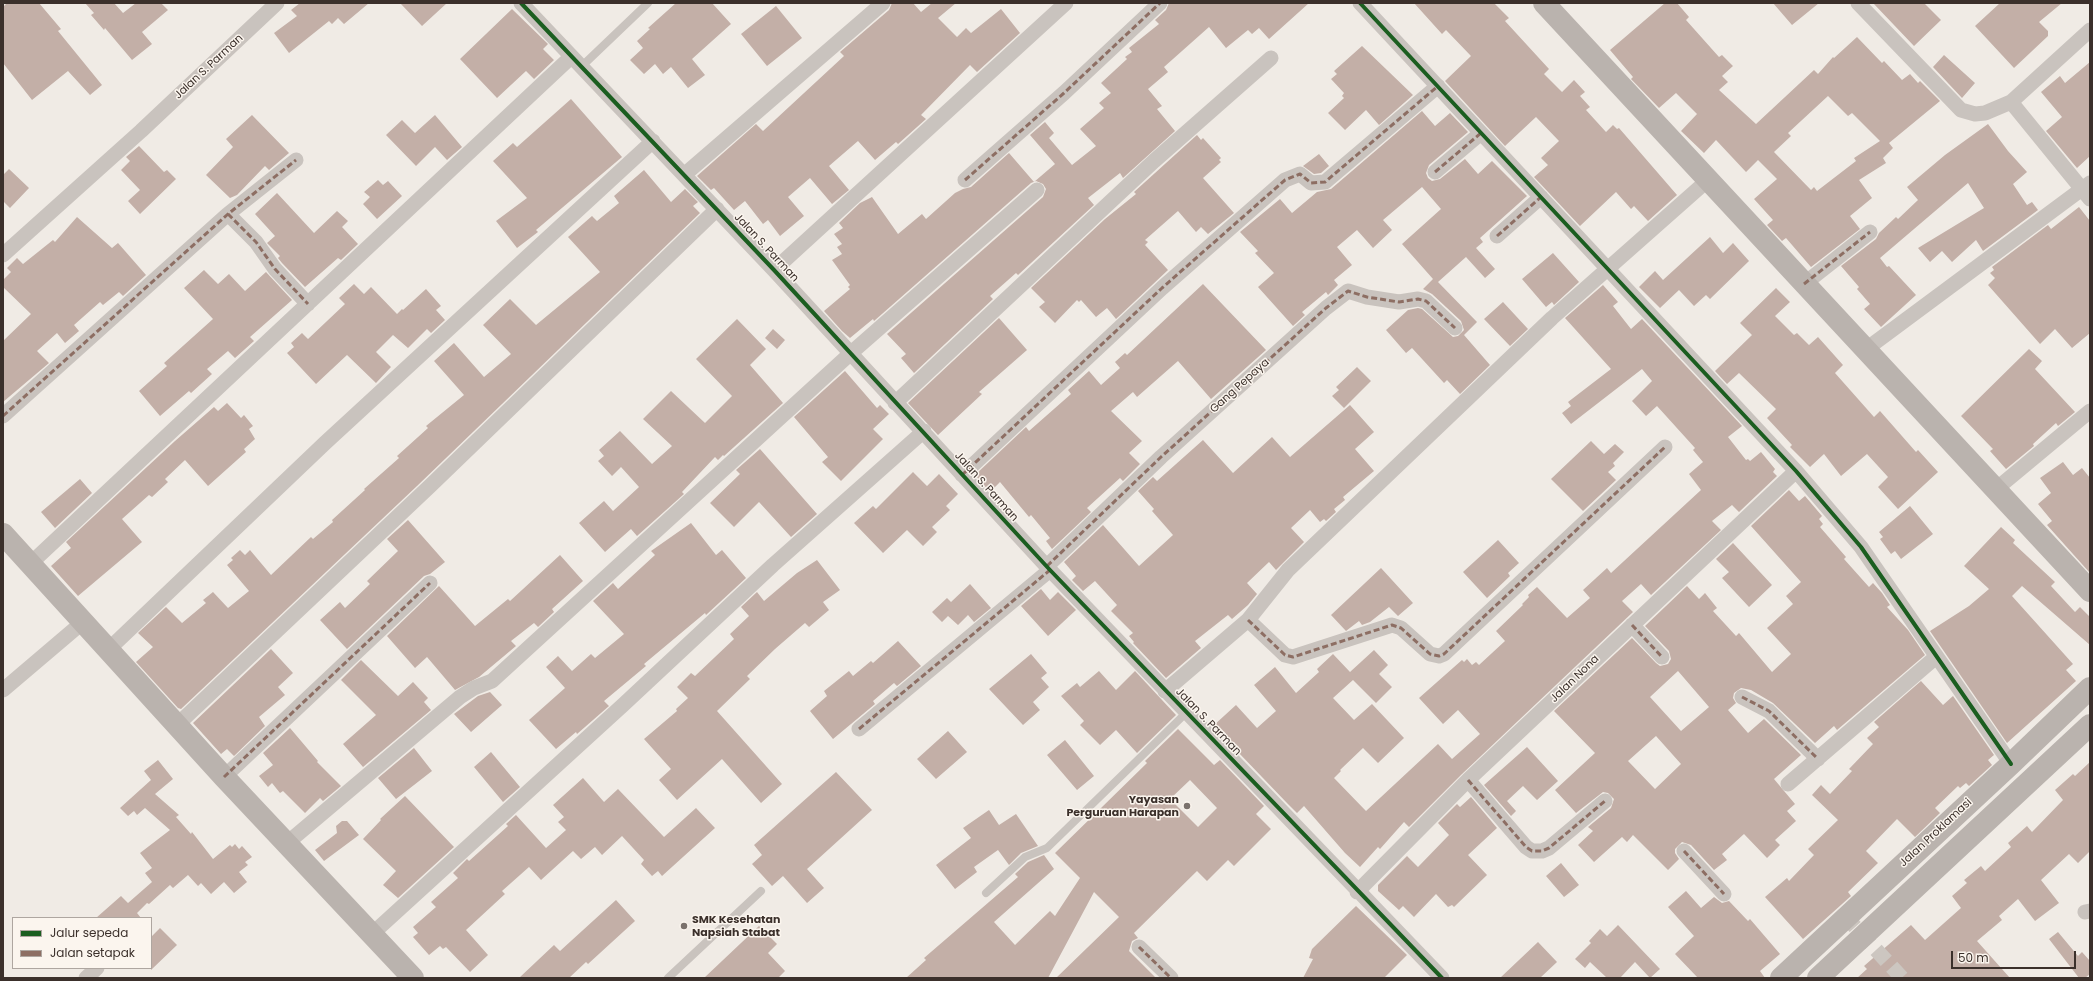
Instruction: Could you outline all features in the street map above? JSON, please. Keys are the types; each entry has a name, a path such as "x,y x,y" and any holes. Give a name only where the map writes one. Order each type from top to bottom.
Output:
{"street":[{"name":"Jalan S. Parman","path":"3,255 141,131 276,3"},
{"name":"Jalan S. Parman","path":"521,3 774,270 895,402 924,431 962,475 1048,568 1357,892 1442,978"},
{"path":"684,175 883,3"},
{"path":"774,270 1066,3"},
{"path":"965,180 1064,93 1160,3"},
{"path":"1360,3 1796,470 1861,547 2011,764"},
{"path":"1544,3 2090,592"},
{"path":"1858,3 1961,110 1975,114 1985,113 2011,102 2090,30"},
{"path":"895,402 1154,161 1271,58"},
{"path":"30,564 308,304 576,62"},
{"path":"962,475 1162,288 1285,180 1300,174 1311,183 1325,182 1438,86"},
{"path":"1865,350 2087,191 2011,102"},
{"path":"1435,172 1481,133"},
{"path":"109,649 325,443 653,141"},
{"path":"3,416 228,214 296,160"},
{"path":"1165,691 1248,620 1288,570 1552,318 1708,180"},
{"path":"286,844 460,697 474,688 492,681 851,353 1037,190"},
{"path":"1497,236 1541,197"},
{"path":"177,725 430,486 717,209"},
{"path":"228,214 256,242 275,268 308,304"},
{"path":"1804,284 1870,232"},
{"name":"Gang Pepaya","path":"1048,568 1161,457 1326,308 1348,291 1367,297 1399,302 1418,299 1426,301 1455,328"},
{"path":"1995,490 2090,411"},
{"path":"372,934 623,705 773,565 924,431"},
{"path":"1248,620 1285,655 1293,657 1392,624 1401,628 1430,654 1439,656 1444,654 1665,448"},
{"name":"Jalan Nona","path":"1357,892 1468,780 1796,470"},
{"path":"3,534 224,777 413,978"},
{"path":"859,729 1048,568"},
{"path":"224,777 430,583"},
{"path":"3,690 84,622"},
{"path":"1632,625 1662,657"},
{"path":"1788,784 1936,657"},
{"name":"Jalan Proklamasi","path":"1781,978 2011,764 2090,688"},
{"path":"1742,697 1769,711 1818,759"},
{"path":"1818,978 2090,725"},
{"path":"1468,780 1526,847 1532,851 1542,851 1549,848 1605,801"},
{"path":"1684,851 1724,894"},
{"path":"1139,947 1171,978"},
{"path":"86,978 96,969"}],"lane":[{"path":"576,62 648,3"},
{"path":"986,893 1025,857 1047,848 1186,713"},
{"path":"668,978 761,891"}],"building":[{"path":"7,3 39,3 61,29 58,31 102,85 90,95 68,71 32,100 3,63 3,7"},
{"path":"85,3 114,3 123,13 136,3 161,3 168,10 142,32 152,44 132,60 105,28 104,30 91,15 94,13"},
{"path":"300,3 369,3 344,24 338,18 332,24 329,21 289,53 274,33 297,16 291,10"},
{"path":"400,3 447,3 422,26"},
{"path":"676,3 712,3 731,24 692,59 705,75 688,88 671,67 663,74 655,64 644,74 630,60 643,48 637,41 650,29 648,28"},
{"path":"892,3 913,3 921,12 932,3 956,3 938,18 957,37 966,28 971,33 1001,9 1020,33 977,72 970,65 921,115 926,119 898,144 896,142 875,160 858,141 829,166 849,190 832,204 810,178 788,197 804,216 780,236 768,220 763,224 745,201 734,210 714,188 711,190 697,176 756,124 763,131 844,56 840,52 889,10"},
{"path":"1169,3 1309,3 1269,39 1259,28 1252,34 1248,30 1226,48 1209,27 1164,67 1168,72 1148,89 1162,106 1157,109 1175,131 1123,178 1120,173 1088,198 1094,205 1018,275 1016,273 990,296 993,299 914,373 901,358 906,354 887,334 1043,197 1046,189 1043,184 1036,181 1034,182 1055,164 1030,135 1045,122 1054,133 1049,138 1072,165 1096,146 1080,129 1104,108 1099,103 1111,93 1101,83 1127,59 1125,57 1132,52 1129,48 1159,24 1155,20 1166,10"},
{"path":"1414,3 1494,3 1509,18 1505,21 1549,69 1544,74 1562,92 1574,80 1585,92 1580,96 1590,107 1586,110 1606,132 1613,125 1617,129 1619,128 1677,195 1648,221 1634,206 1631,209 1616,192 1580,226 1534,177 1548,165 1541,158 1559,141 1536,117 1505,146 1445,81 1471,56 1446,30 1442,34"},
{"path":"1665,3 1677,3 1689,17 1686,20 1719,57 1722,55 1733,66 1722,76 1728,82 1719,90 1756,124 1814,70 1818,74 1833,57 1834,58 1857,37 1882,63 1884,61 1902,80 1910,74 1918,83 1920,81 1940,101 1889,143 1893,148 1883,158 1886,163 1859,180 1872,198 1850,216 1860,229 1811,267 1786,238 1782,241 1767,225 1773,220 1754,199 1777,179 1758,160 1746,172 1716,140 1704,153 1681,131 1697,114 1676,93 1659,108 1631,79 1633,77 1610,50","holes":["1828,96 1848,116 1852,113 1880,141 1854,158 1856,161 1817,191 1814,187 1811,190 1774,152 1791,136 1788,133"]},
{"path":"1773,3 1819,3 1792,25"},
{"path":"1873,3 1924,3 1941,20 1914,46"},
{"path":"2000,3 2062,3 2039,22 2048,31 2048,36 2014,68 1975,26"},
{"path":"776,6 802,38 767,66 741,34"},
{"path":"512,9 548,44 543,49 554,60 534,79 526,71 497,98 460,59"},
{"path":"1362,46 1413,95 1379,125 1366,110 1345,130 1328,113 1344,98 1342,96 1344,93 1331,79 1337,74 1334,71"},
{"path":"1944,55 1975,83 1962,98 1933,67"},
{"path":"2090,62 2090,156 2077,168 2046,131 2062,117 2041,92 2060,76 2065,83"},
{"path":"571,99 622,157 536,230 538,232 517,248 496,221 527,198 493,161 513,143 517,147"},
{"path":"1422,111 1435,126 1450,113 1468,132 1429,165 1426,173 1428,178 1432,181 1440,179 1465,159 1478,174 1492,161 1527,196 1480,238 1483,242 1476,248 1495,269 1485,278 1466,257 1438,282 1477,322 1464,335 1490,365 1460,394 1447,380 1444,383 1412,348 1406,353 1386,330 1408,310 1418,308 1422,309 1453,337 1458,336 1464,330 1461,321 1432,294 1423,289 1433,279 1402,244 1441,209 1422,187 1383,220 1392,230 1373,248 1357,230 1337,247 1352,265 1334,280 1338,285 1328,295 1326,292 1302,312 1305,315 1293,326 1258,287 1274,273 1255,253 1258,251 1240,232 1280,199 1292,213 1317,192 1331,189"},
{"path":"252,115 289,153 269,170 265,166 237,195 230,198 206,175 233,147 226,139"},
{"path":"435,115 462,147 447,160 435,147 416,166 386,135 402,120 415,133"},
{"path":"1988,124 2008,151 2027,172 2013,184 2027,205 2032,202 2038,210 1983,251 1976,240 1952,262 1942,251 1930,262 1918,248 1984,208 1968,183 1880,258 1887,267 1889,266 1916,295 1881,327 1864,309 1870,304 1857,289 1859,287 1841,266 1876,239 1879,233 1896,217 1898,219 1918,200 1907,187 1945,155"},
{"path":"1197,135 1201,140 1203,138 1221,158 1219,160 1221,162 1203,178 1234,213 1208,234 1201,227 1196,232 1178,211 1145,240 1148,242 1145,245 1168,270 1116,319 1107,308 1096,317 1081,300 1079,302 1077,300 1055,323 1039,307 1045,302 1031,288 1105,219 1136,194 1134,192"},
{"path":"139,146 164,172 167,170 176,179 140,214 128,201 140,190 121,170 130,161 126,157"},
{"path":"1009,153 1034,182 1031,183 874,321 873,319 850,338 824,311 850,289 848,287 850,285 832,260 842,254 837,247 842,244 834,234 843,228 839,223 860,203 872,197 898,234 922,214 926,219 955,193 971,187"},
{"path":"1319,154 1329,166 1321,173 1314,174 1303,166"},
{"path":"9,169 29,188 10,208 3,201 3,175"},
{"path":"644,170 671,202 685,189 698,202 693,206 700,213 417,486 181,709 178,708 136,662 153,647 138,633 166,607 182,623 206,603 203,600 213,592 228,608 249,591 227,565 233,560 231,558 240,550 245,555 250,550 271,575 311,537 313,539 333,522 332,520 399,458 397,456 428,428 426,426 464,395 434,361 454,343 484,377 511,354 483,325 510,299 536,325 600,272 568,237 592,216 597,221 619,203 614,196"},
{"path":"378,180 383,185 388,181 402,196 377,219 363,204 370,197 364,192"},
{"path":"277,193 314,233 337,211 348,221 342,227 358,244 341,260 338,258 305,287 282,263 278,258 280,256 267,243 275,236 255,214"},
{"path":"2079,207 2090,221 2090,333 2072,348 2055,329 2040,344 1988,285 1995,278 1990,273 1994,270 1992,267 2048,225 2051,229"},
{"path":"77,217 112,248 118,243 146,275 123,296 119,292 103,305 100,302 74,325 79,331 65,343 57,333 37,351 49,363 3,402 3,341 31,314 3,287 3,280 11,272 7,268 17,258 23,264 53,240 55,242"},
{"path":"1710,237 1723,253 1733,243 1749,261 1710,299 1706,295 1694,306 1679,290 1660,308 1639,287 1655,271 1663,280"},
{"path":"1553,253 1579,282 1554,305 1552,302 1546,307 1522,279"},
{"path":"204,270 218,284 229,274 245,291 266,272 292,300 250,337 254,341 235,358 228,351 207,369 212,374 191,393 189,391 160,416 139,391 167,366 164,363 213,319 184,288"},
{"path":"354,284 364,294 371,287 397,314 426,289 441,306 436,310 445,320 431,333 427,329 408,348 393,335 376,352 391,367 376,383 347,355 316,384 287,353 294,347 291,343 302,333 308,339 345,304 339,298"},
{"path":"1203,284 1266,350 1211,399 1178,361 1137,397 1133,392 1111,411 1142,441 1129,453 1140,464 1123,481 1120,478 1087,508 1091,512 1052,549 1046,541 1050,538 1031,515 1029,517 1000,482 990,492 975,475 1026,427 1029,431 1071,394 1068,390 1089,371 1101,385 1120,368 1115,362 1125,353 1127,355"},
{"path":"1603,285 1618,302 1613,306 1631,329 1642,319 1742,426 1728,437 1746,460 1748,459 1750,461 1761,452 1775,469 1773,472 1777,476 1739,512 1732,505 1712,521 1721,530 1651,595 1641,584 1622,601 1633,612 1462,774 1409,827 1404,822 1380,849 1378,847 1360,867 1345,853 1304,806 1297,813 1213,726 1236,705 1257,728 1276,711 1254,685 1275,667 1296,693 1319,672 1317,669 1333,654 1350,672 1374,650 1388,665 1379,674 1392,687 1376,703 1353,680 1333,698 1354,720 1372,704 1404,738 1378,763 1363,748 1340,770 1341,771 1334,778 1366,811 1438,744 1452,759 1480,734 1458,710 1443,724 1419,698 1462,660 1464,662 1467,659 1472,665 1476,662 1479,665 1505,641 1496,631 1523,605 1522,604 1529,597 1528,595 1537,587 1567,618 1590,598 1583,590 1607,568 1611,573 1701,490 1689,474 1703,462 1693,450 1695,448 1657,406 1646,416 1632,401 1652,381 1642,369 1571,424 1562,413 1571,406 1568,402 1611,369 1565,318"},
{"path":"1776,288 1790,302 1775,316 1794,335 1797,333 1809,345 1818,337 1843,365 1835,373 1874,417 1880,411 1916,452 1918,450 1938,472 1898,509 1878,487 1888,477 1867,454 1841,476 1824,454 1810,467 1790,447 1792,445 1767,418 1776,409 1739,373 1727,384 1715,371 1752,335 1740,323"},
{"path":"1503,302 1528,329 1510,346 1484,319"},
{"path":"999,318 1027,350 979,392 982,394 938,435 908,403"},
{"path":"737,319 766,349 750,365 783,403 724,456 723,455 718,460 715,457 682,492 684,494 637,536 631,529 605,552 579,523 604,501 613,511 639,487 621,467 612,476 598,461 604,456 599,450 620,431 652,464 672,446 643,419 671,391 705,423 732,396 696,359"},
{"path":"773,329 785,340 777,349 765,338"},
{"path":"2029,349 2042,361 2035,369 2075,412 2058,426 2056,423 2033,444 2034,446 2006,469 1990,451 1993,449 1961,416"},
{"path":"1357,367 1371,381 1344,408 1332,396 1339,390 1336,387"},
{"path":"845,371 877,408 880,405 889,414 873,429 883,439 841,481 822,462 828,457 794,417"},
{"path":"227,403 241,418 244,415 253,426 249,429 255,439 244,449 246,452 208,486 185,460 165,479 168,482 152,497 149,495 122,519 142,542 78,596 51,566 71,548 66,542 214,407 218,411"},
{"path":"1350,405 1374,432 1355,449 1374,471 1343,497 1345,500 1334,509 1336,512 1326,521 1324,519 1320,522 1310,510 1291,528 1304,542 1276,570 1269,562 1247,583 1257,594 1248,605 1232,619 1228,615 1195,641 1201,648 1166,678 1133,643 1134,642 1129,636 1133,633 1111,611 1117,605 1095,581 1083,591 1072,580 1076,576 1064,562 1103,525 1139,566 1173,535 1152,511 1154,509 1138,491 1153,477 1157,481 1203,440 1233,473 1272,437 1290,457"},
{"path":"1591,441 1604,454 1615,444 1624,452 1613,463 1615,466 1608,472 1616,480 1583,511 1551,479"},
{"path":"760,449 817,514 791,537 759,502 734,527 710,503 740,474 736,470"},
{"path":"2063,462 2073,475 2082,468 2090,478 2090,573 2047,525 2052,521 2038,504 2051,493 2040,478"},
{"path":"913,472 927,486 939,474 958,494 946,506 950,510 932,527 937,532 923,546 907,530 883,553 854,523 873,506 876,509"},
{"path":"80,479 92,493 55,528 41,512"},
{"path":"1789,490 1799,501 1805,496 1822,516 1819,519 1823,524 1820,527 1846,557 1844,559 1869,587 1873,583 1882,593 1890,605 1887,607 1908,630 1925,655 1837,730 1834,726 1815,743 1773,703 1751,690 1741,688 1734,693 1733,698 1736,703 1728,710 1748,733 1764,719 1801,755 1774,779 1795,804 1787,811 1796,821 1775,840 1780,845 1767,858 1744,834 1722,854 1727,860 1714,870 1691,845 1682,842 1675,849 1675,853 1679,859 1668,870 1633,835 1627,842 1622,837 1594,862 1578,845 1593,831 1588,827 1611,808 1614,799 1608,793 1603,792 1576,813 1555,790 1595,753 1554,711 1632,638 1660,666 1668,664 1671,659 1669,651 1645,626 1687,586 1699,599 1705,593 1717,608 1713,611 1736,636 1739,633 1772,672 1791,654 1767,628 1793,604 1786,596 1801,582 1751,526","holes":["1678,671 1709,707 1681,731 1650,697","1656,736 1681,764 1655,789 1628,761"]},
{"path":"1910,506 1933,534 1901,559 1895,551 1891,554 1880,539 1883,537 1879,532"},
{"path":"408,520 445,562 430,574 424,576 347,649 320,620 340,602 345,608 370,584 367,581 398,551 387,539"},
{"path":"691,523 716,555 722,550 746,578 706,615 705,613 644,664 646,666 604,701 609,706 577,734 576,732 556,749 529,720 565,688 546,667 558,656 572,671 591,654 595,658 624,634 593,601 613,583 618,589 655,555 651,551"},
{"path":"2001,527 2015,540 2013,543 2055,582 2051,586 2075,612 2080,607 2090,617 2090,645 2022,586 2012,596 2073,664 2066,670 2076,681 2007,743 1930,631 1969,606 1989,589 1964,566"},
{"path":"1498,540 1519,563 1508,573 1510,576 1487,598 1463,572"},
{"path":"1733,543 1772,585 1749,607 1722,578 1729,572 1716,559"},
{"path":"560,555 583,581 552,609 554,612 538,627 534,623 511,641 516,646 479,677 455,690 427,657 415,668 387,636 439,586 475,626 508,599 510,601"},
{"path":"817,560 840,590 823,602 829,610 809,627 805,623 775,649 747,676 750,679 717,711 782,784 761,803 722,759 677,800 659,780 671,769 644,739 677,711 676,709 688,698 677,687 691,673 695,676 734,639 730,634 749,616 741,607 757,592 764,601 797,573"},
{"path":"1381,568 1413,603 1398,616 1389,607 1370,622 1362,625 1359,621 1346,631 1331,615"},
{"path":"970,584 991,608 974,622 968,615 958,625 948,616 942,622 932,612 947,598 951,602"},
{"path":"1041,589 1050,600 1058,592 1076,610 1048,636 1021,606"},
{"path":"898,641 921,666 897,686 894,683 873,701 875,704 833,739 810,711 827,696 824,691 849,671 853,676 871,661 873,663"},
{"path":"271,649 293,673 278,687 285,695 259,717 265,726 234,756 227,749 221,754 193,723"},
{"path":"1031,654 1047,673 1041,678 1049,687 1033,702 1040,710 1023,725 989,689"},
{"path":"361,660 398,696 413,682 428,698 424,702 431,710 363,767 343,744 376,715 341,680"},
{"path":"1099,671 1116,690 1135,671 1176,715 1137,753 1116,730 1100,745 1080,725 1084,721 1061,696 1077,683 1080,687"},
{"path":"1921,681 1943,705 1953,696 1994,755 1988,760 1992,765 1969,786 1966,783 1960,788 1958,786 1935,808 1940,813 1915,837 1897,819 1866,851 1878,863 1848,892 1851,896 1803,939 1765,897 1787,878 1789,881 1814,855 1808,849 1838,820 1812,795 1821,785 1830,794 1852,771 1849,769 1873,744 1867,738 1879,727 1874,722"},
{"path":"490,692 502,705 471,732 454,714 478,696"},
{"path":"290,728 318,761 317,762 341,786 323,801 320,798 305,813 283,791 280,793 272,783 268,787 259,776 273,765 263,753"},
{"path":"1178,729 1214,765 1220,760 1264,806 1256,814 1271,829 1234,866 1228,860 1207,881 1197,871 1134,933 1138,938 1132,941 1129,951 1156,978 1056,978 1119,917 1094,892 1048,978 906,978 926,960 924,958 1018,877 1015,874 1028,862 1044,855 1054,869 994,922 1015,945 1050,911 1055,916 1080,878 1055,853 1147,763 1145,761","holes":["1190,780 1217,808 1198,827 1170,799"]},
{"path":"948,731 967,752 936,779 917,759"},
{"path":"1065,740 1094,776 1077,790 1047,755"},
{"path":"1527,747 1558,781 1537,800 1523,786 1507,801 1516,811 1511,816 1484,785"},
{"path":"414,748 432,771 396,799 378,778"},
{"path":"491,752 520,787 503,802 474,767"},
{"path":"158,760 173,779 155,794 179,815 176,817 191,834 192,832 213,859 230,845 232,847 235,844 239,849 242,846 252,857 245,862 248,865 239,872 247,882 234,893 224,882 211,894 201,883 198,886 188,875 173,888 170,885 149,904 147,903 137,913 140,917 97,917 121,896 128,903 152,882 145,873 152,868 140,853 170,830 145,808 137,815 134,811 128,816 120,808 151,780 144,771"},
{"path":"2090,762 2090,851 2078,863 2069,854 2041,880 2059,903 2035,921 2018,899 1999,916 2002,920 1977,941 2010,978 1857,978 1867,969 1864,966 1911,925 1925,940 1961,908 1952,896 1967,883 1964,880 1981,866 1985,871 2011,847 2008,843 2027,826 2032,832 2063,800 2055,790 2073,774 2075,776"},
{"path":"836,772 872,810 807,869 824,888 807,903 783,876 772,886 752,864 762,855 754,845"},
{"path":"583,778 604,802 618,789 664,837 696,808 715,828 662,876 658,871 652,876 641,864 644,860 622,836 602,855 595,847 581,859 573,851 541,880 529,867 502,891 505,894 466,930 488,955 470,972 446,947 443,949 440,946 429,955 413,937 418,933 413,927 436,907 431,902 458,878 453,873 467,859 469,861 508,826 506,824 516,815 546,848 566,830 558,822 564,817 553,805"},
{"path":"405,796 454,847 398,898 383,885 396,871 363,839 381,820 380,819"},
{"path":"1471,797 1497,828 1468,855 1487,875 1454,907 1452,905 1448,907 1436,894 1414,917 1403,906 1399,910 1378,891 1378,885 1407,856 1418,867 1449,835 1438,823 1457,804 1460,807"},
{"path":"989,810 999,825 1016,814 1038,846 1021,853 1009,865 998,850 974,867 977,872 955,889 936,865 971,838 963,828"},
{"path":"342,821 347,821 359,835 324,861 315,850 337,833 336,826"},
{"path":"1561,863 1579,885 1564,897 1546,876"},
{"path":"1686,891 1701,908 1714,897 1722,903 1729,901 1748,921 1750,919 1780,954 1760,971 1765,978 1698,978 1675,954 1694,936 1668,907"},
{"path":"616,900 635,921 588,964 586,962 569,978 519,978 554,945 560,951"},
{"path":"1356,906 1407,955 1384,978 1303,978 1313,959 1309,958 1312,949"},
{"path":"1618,925 1660,969 1650,978 1635,962 1620,978 1607,978 1590,962 1585,968 1575,959 1591,943 1589,941 1600,929 1607,936"},
{"path":"759,926 777,944 768,953 785,971 778,978 704,978"},
{"path":"160,928 177,945 151,970 152,969 152,936"},
{"path":"2058,932 2078,956 2082,952 2090,961 2090,974 2085,978 2079,978 2049,939"},
{"path":"1538,942 1557,962 1540,978 1500,978"}],"tunnel":[{"path":"1845,916 1902,978"}],"marked path":[{"path":"965,180 1064,93 1160,3"},
{"path":"962,475 1162,288 1285,180 1300,174 1311,183 1325,182 1438,86"},
{"path":"1435,172 1481,133"},
{"path":"3,416 228,214 296,160"},
{"path":"1497,236 1541,197"},
{"path":"228,214 256,242 275,269 308,304"},
{"path":"1804,284 1870,232"},
{"path":"1047,566 1161,457 1326,308 1348,291 1367,297 1399,302 1418,299 1426,301 1455,328"},
{"path":"1248,620 1285,655 1293,657 1392,625 1401,628 1430,654 1439,656 1444,654 1665,447"},
{"path":"859,729 1050,570"},
{"path":"224,777 430,583"},
{"path":"1632,625 1662,657"},
{"path":"1742,697 1769,711 1818,759"},
{"path":"1468,780 1526,847 1532,851 1542,851 1549,848 1605,801"},
{"path":"1684,851 1724,894"},
{"path":"1139,947 1171,978"}],"cycle path":[{"path":"521,3 774,270 1050,570 1442,978"},
{"path":"1360,3 1796,471 1861,547 2011,764"}],"place":[{"name":"Yayasan Perguruan Harapan","path":"1187,806"},
{"name":"SMK Kesehatan Napsiah Stabat","path":"684,926"}]}
